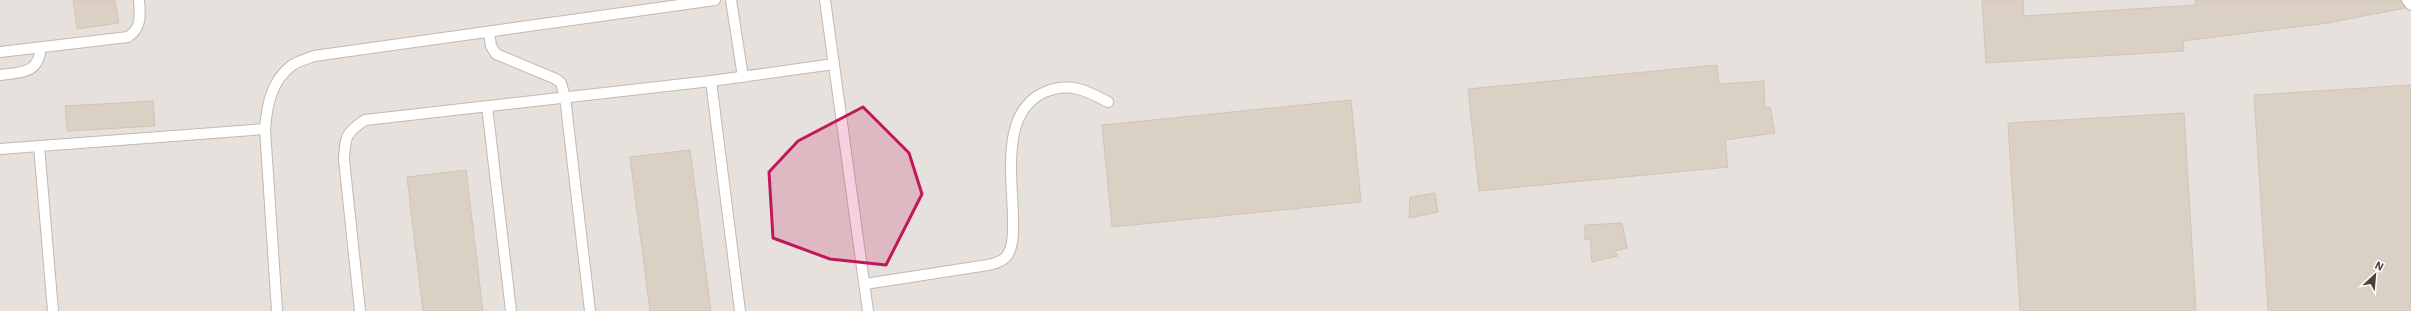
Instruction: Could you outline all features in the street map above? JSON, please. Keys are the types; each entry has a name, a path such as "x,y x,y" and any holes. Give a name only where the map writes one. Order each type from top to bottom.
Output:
{"lane":[{"path":"0,52 128,37 133,34 139,24 139,0"},
{"path":"277,311 265,129 267,107 276,83 292,65 314,56 715,0"},
{"path":"731,0 743,76"},
{"path":"825,0 868,311"},
{"path":"2407,0 2411,5"},
{"path":"489,32 491,46 496,54 556,79 561,83 564,97 590,311"},
{"path":"0,75 26,72 32,68 40,58 41,48"},
{"path":"360,311 344,160 345,142 350,130 365,120 383,116 711,81 834,64"},
{"path":"711,81 740,311"},
{"path":"865,284 988,265 1005,258 1009,251 1014,234 1012,146 1013,131 1018,116 1028,104 1040,94 1054,88 1070,86 1085,89 1108,102"},
{"path":"487,106 511,311"},
{"path":"0,149 265,129"},
{"path":"39,146 53,311"}],"highlighted area":[{"path":"863,107 909,153 922,194 886,265 830,259 773,238 769,172 798,141"}],"shaded area":[{"path":"0,0 2411,0 2411,311 0,311"}],"building":[{"path":"73,0 115,0 119,23 77,29"},
{"path":"1982,0 2023,0 2024,16 2196,5 2195,0 2401,0 2405,8 2328,23 2183,41 2184,51 1986,63"},
{"path":"1717,65 1719,84 1764,81 1765,108 1770,107 1775,133 1725,140 1728,167 1479,191 1468,89"},
{"path":"2411,85 2411,311 2268,311 2254,95"},
{"path":"1351,100 1361,202 1112,227 1102,125"},
{"path":"153,101 155,126 67,131 65,106"},
{"path":"2184,113 2196,311 2020,311 2008,123"},
{"path":"690,150 711,311 650,311 630,157"},
{"path":"466,170 483,311 423,311 407,177"},
{"path":"1435,193 1438,212 1409,218 1410,197"},
{"path":"1622,223 1627,248 1615,251 1618,256 1592,262 1590,239 1585,240 1585,225"}]}
